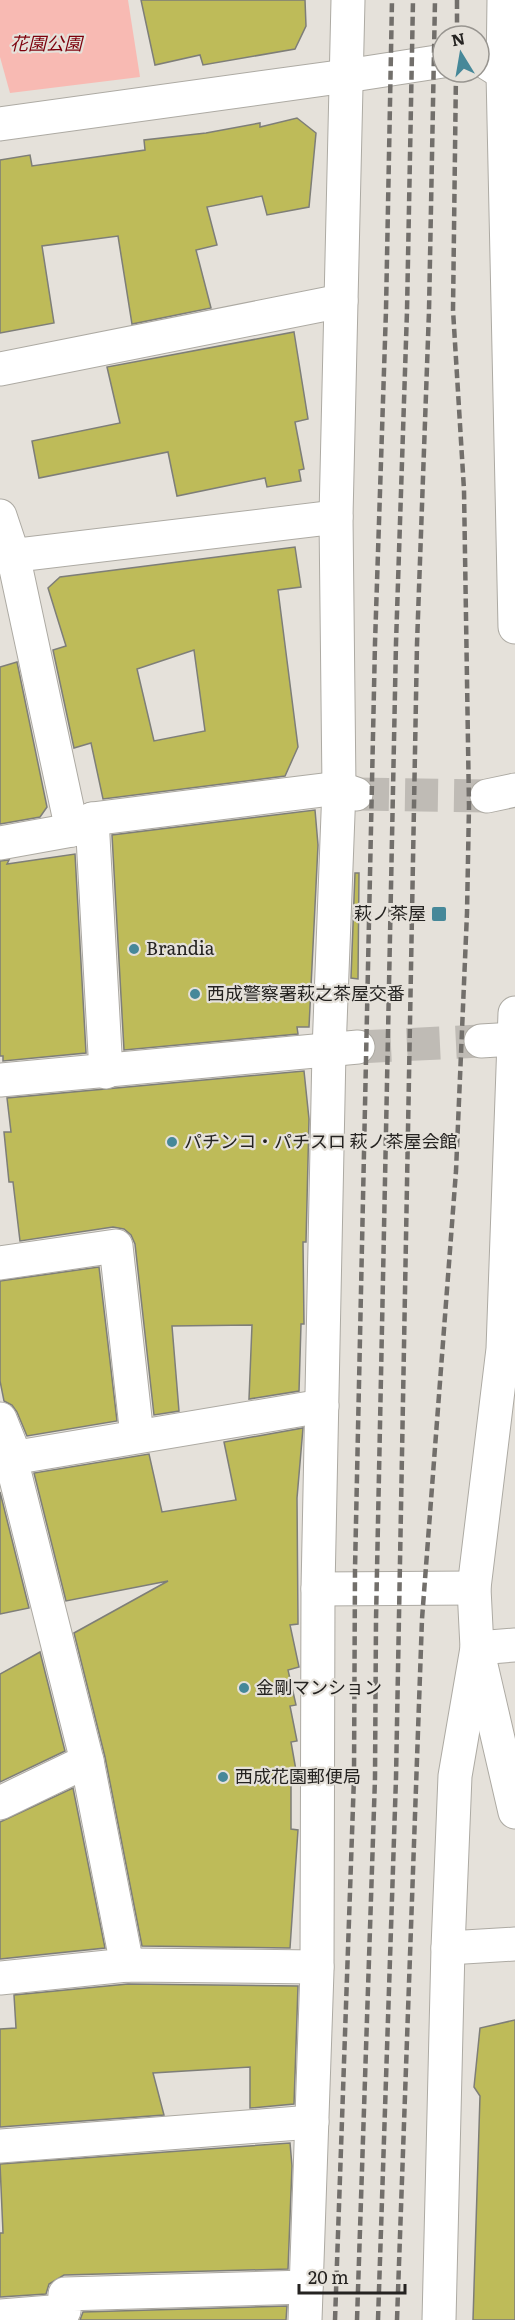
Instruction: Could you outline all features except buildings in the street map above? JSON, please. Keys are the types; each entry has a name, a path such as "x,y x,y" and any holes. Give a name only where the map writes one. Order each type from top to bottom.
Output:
{"street":[{"path":"305,2320 317,1967 318,1589 322,1406 344,1049 347,791 336,517 348,0"},
{"path":"504,0 499,67 511,305 515,627"},
{"path":"0,124 431,63"},
{"path":"0,369 341,301"},
{"path":"0,516 7,556 82,824 106,1072"},
{"path":"7,556 336,517"},
{"path":"0,843 82,824 347,791"},
{"path":"515,1013 509,1348 474,1588 477,1648 515,1812"},
{"path":"481,1041 515,1039"},
{"path":"0,1080 344,1049"},
{"path":"0,1263 116,1246 136,1436"},
{"path":"9,1459 322,1406"},
{"path":"0,1419 87,1761 127,1965"},
{"path":"318,1589 474,1588"},
{"path":"477,1648 515,1645"},
{"path":"439,2320 448,1948 455,1776 477,1648"},
{"path":"0,1803 87,1761"},
{"path":"448,1948 515,1944"},
{"path":"0,1978 127,1965 317,1967"},
{"path":"0,2146 312,2122"},
{"path":"0,2316 64,2311 65,2294 306,2286"}],"green space":[{"name":"花園公園","path":"0,0 128,0 140,77 10,93 0,57"}],"tunnel":[{"path":"356,794 487,796"},
{"path":"358,1047 481,1041"}],"railway":[{"path":"335,2320 354,1777 355,1569 375,643 386,310 392,0"},
{"path":"357,2320 375,1778 376,1620 396,643 407,311 413,0"},
{"path":"378,2320 396,1778 417,644 429,311 435,0"},
{"path":"457,0 457,24"},
{"path":"397,2320 422,1619 456,1171 467,913 469,806 464,490 453,310 456,84"}],"place":[{"name":"萩ノ茶屋","path":"439,914"},
{"name":"Brandia","path":"134,949"},
{"name":"西成警察署萩之茶屋交番","path":"195,994"},
{"name":"パチンコ・パチスロ 萩ノ茶屋会館","path":"172,1142"},
{"name":"金剛マンション","path":"244,1688"},
{"name":"西成花園郵便局","path":"223,1777"}]}
